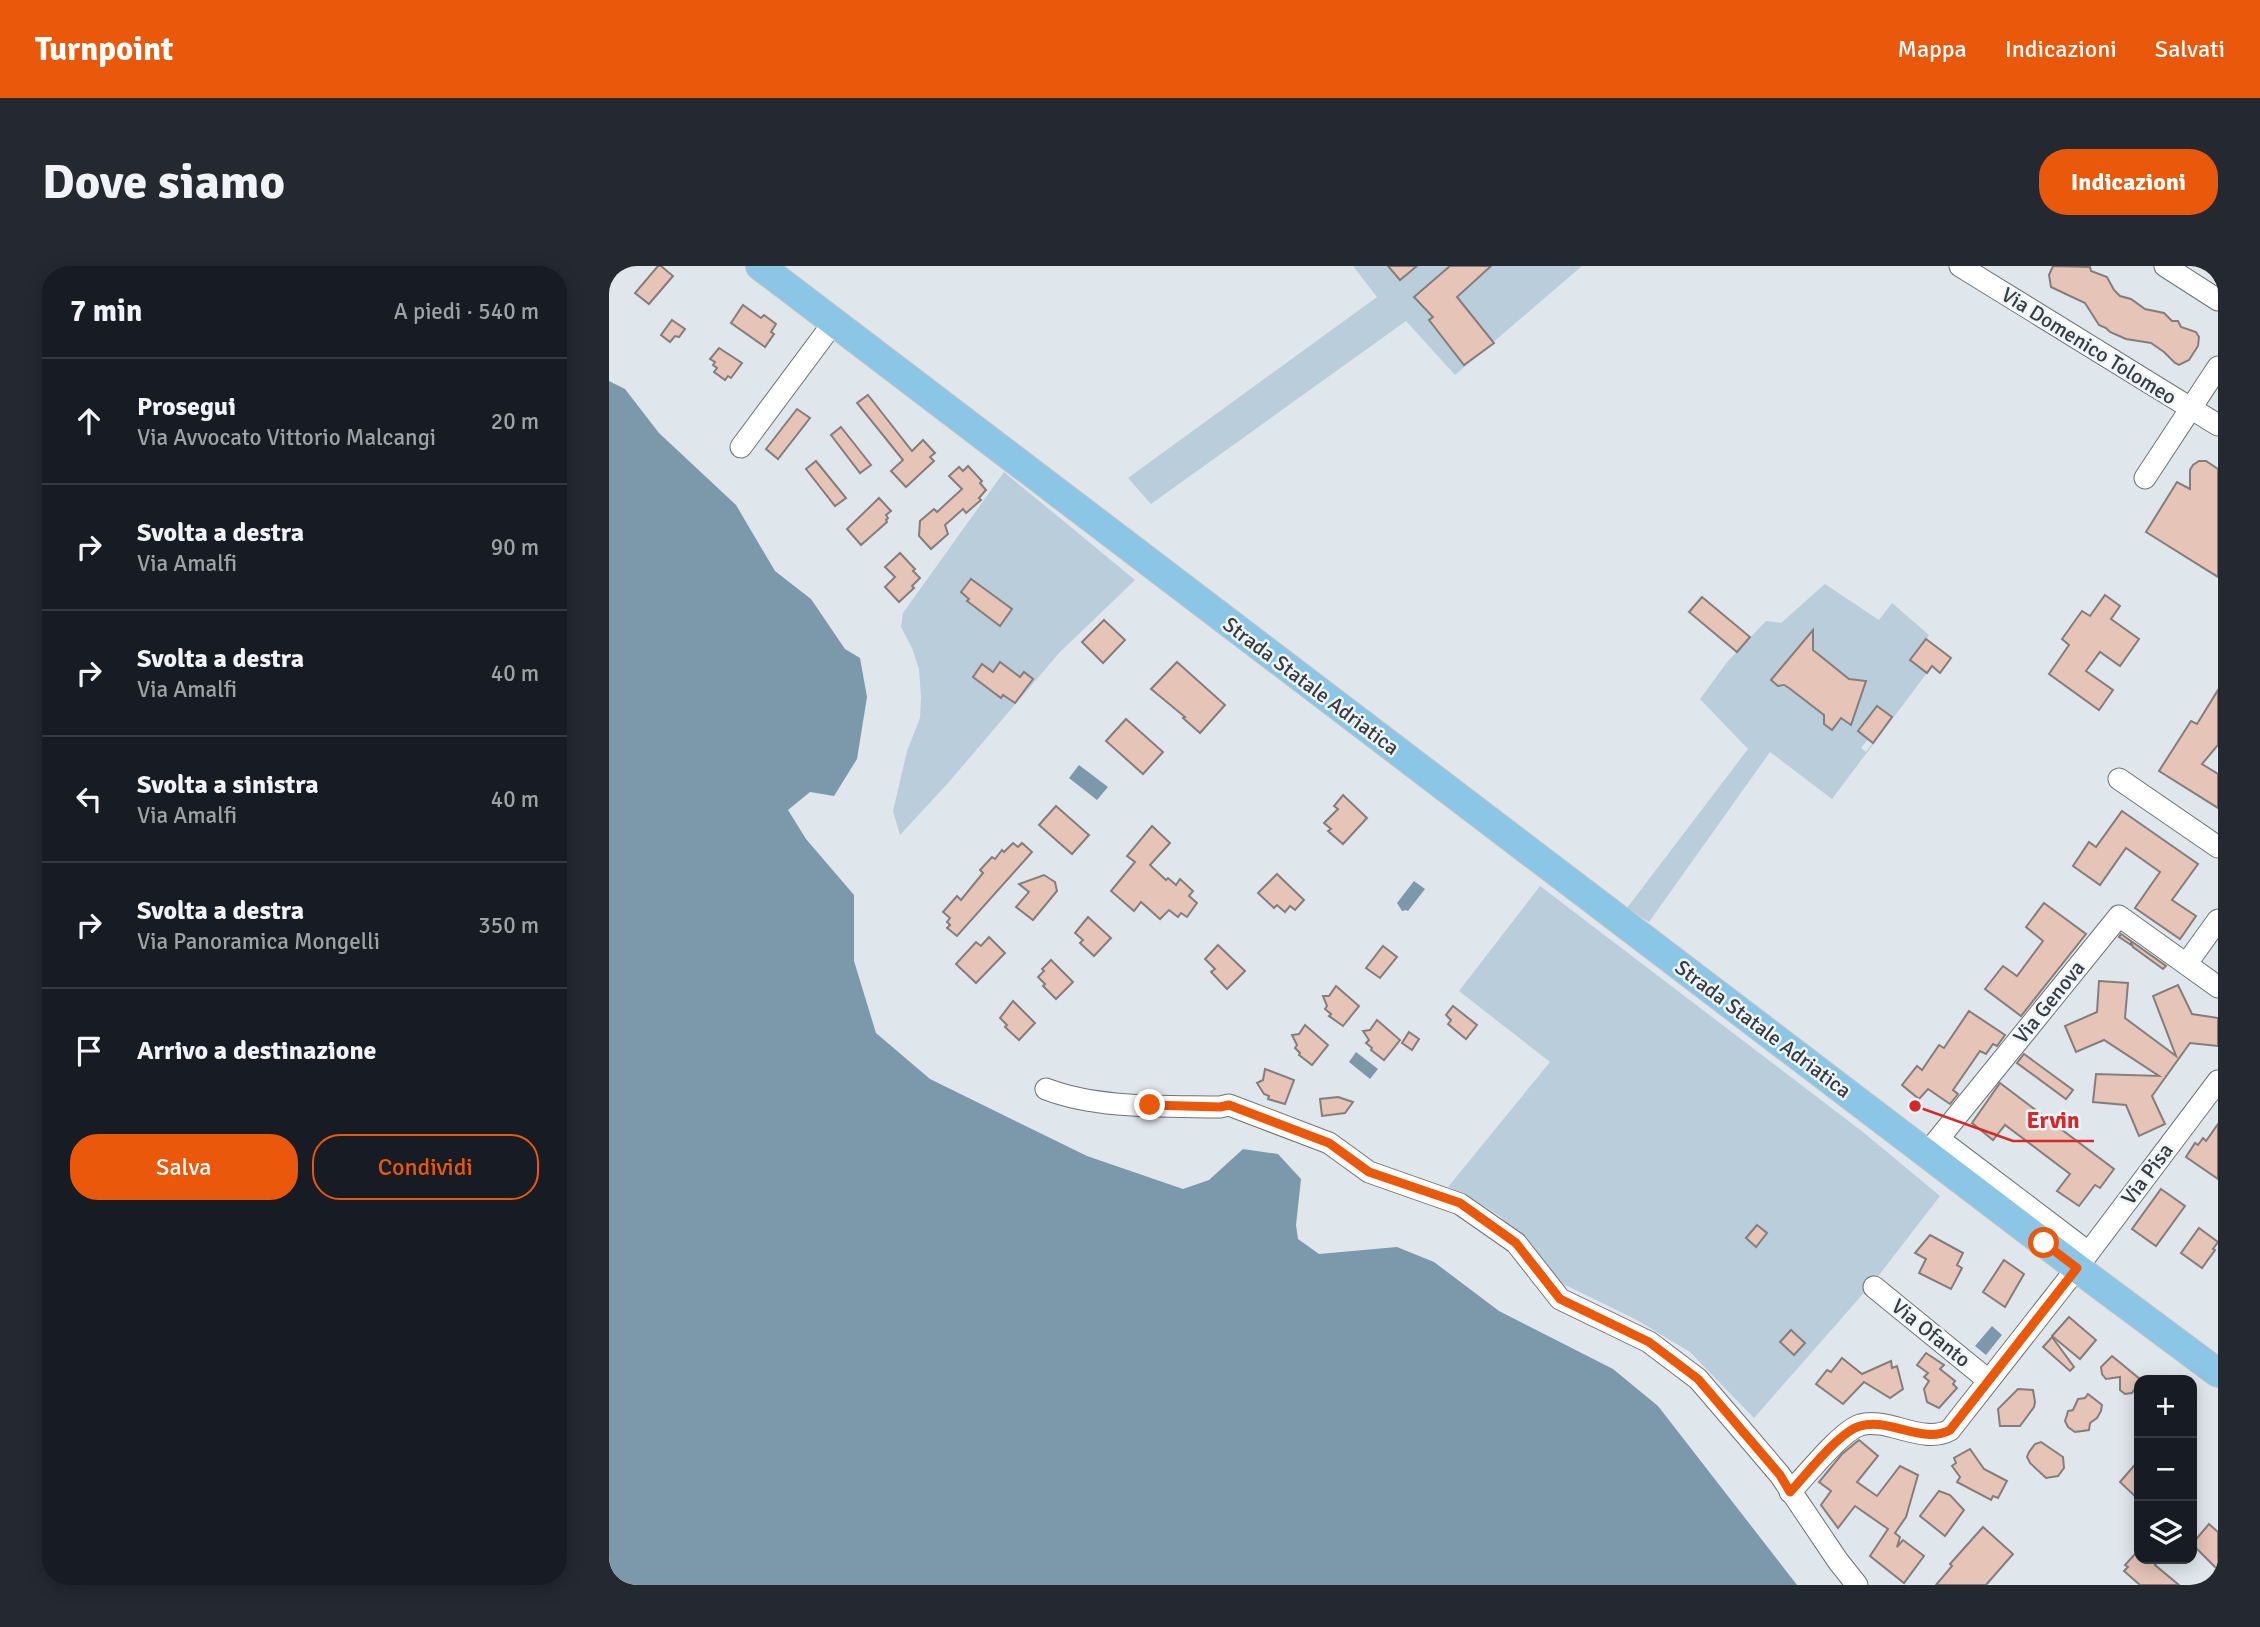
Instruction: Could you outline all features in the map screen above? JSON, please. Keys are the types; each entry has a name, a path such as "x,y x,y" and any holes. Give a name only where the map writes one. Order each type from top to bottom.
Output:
{"main road":[{"name":"Strada Statale Adriatica","path":"760,266 1863,1105 1933,1146 2216,1368"}],"street":[{"name":"Via Domenico Tolomeo","path":"1960,266 2218,425"},
{"path":"2165,266 2218,300"},
{"path":"741,447 834,322"},
{"path":"2145,478 2218,367"},
{"path":"2119,779 2218,847"},
{"name":"Via Genova","path":"1933,1146 2119,916 2187,963"},
{"path":"2218,920 2187,963 2218,988"},
{"name":"Via Pisa","path":"1785,1484 1853,1429 1869,1424 1924,1433 1945,1433 1950,1430 2077,1260 2218,1081"},
{"path":"1046,1089 1069,1098 1150,1105 1229,1105 1329,1143 1369,1172 1460,1203 1516,1243 1560,1299 1649,1342 1698,1379 1785,1484 1857,1585"},
{"name":"Via Ofanto","path":"1874,1287 1988,1380"}],"shaded area":[{"path":"1353,266 1388,266 1400,280 1417,266 1450,266 1415,297 1433,317 1430,320 1464,365 1489,346 1455,375 1406,321 1151,504 1128,478 1377,297"},
{"path":"1491,266 1582,266 1494,342 1457,297"},
{"path":"609,381 625,389 659,433 736,505 775,571 811,599 845,649 860,658 867,697 857,759 834,796 810,792 788,810 806,839 854,895 854,961 876,1033 930,1079 1087,1156 1183,1189 1209,1180 1243,1149 1278,1154 1301,1179 1296,1225 1298,1239 1319,1254 1397,1247 1434,1262 1499,1311 1613,1369 1658,1406 1797,1585 609,1585"},
{"path":"1004,472 1135,580 1059,653 900,835 893,811 907,751 920,718 921,697 919,669 901,627 903,613"},
{"path":"1825,584 1879,620 1892,603 1929,635 1921,656 1916,652 1910,660 1927,673 1832,799 1770,752 1649,922 1627,908 1748,749 1700,699 1728,661 1766,621 1781,623","holes":["1808,638 1825,660 1864,687 1832,730 1824,724 1823,714 1789,688 1778,686 1771,680","1877,706 1892,717 1866,752 1861,748 1868,739 1858,731"]},
{"path":"1079,765 1108,787 1097,800 1069,778"},
{"path":"1414,881 1425,889 1408,911 1402,911 1397,903"},
{"path":"1540,886 1863,1132 1940,1196 1876,1279 1754,1418 1690,1352 1635,1319 1559,1282 1501,1217 1464,1193 1448,1187 1550,1062 1459,991"},
{"path":"1356,1052 1378,1069 1370,1079 1349,1062"},
{"path":"1992,1326 2002,1335 1986,1355 1975,1346"}],"building":[{"path":"658,266 673,276 649,304 635,293"},
{"path":"1388,266 1417,266 1400,280"},
{"path":"1450,266 1491,266 1457,297 1494,343 1464,365 1429,320 1433,317 1414,297"},
{"path":"2053,266 2090,267 2091,271 2107,277 2120,296 2131,299 2145,309 2164,313 2172,321 2178,321 2181,327 2196,332 2199,337 2198,346 2189,360 2179,365 2151,343 2126,339 2110,332 2099,325 2085,303 2051,287 2049,275"},
{"path":"743,305 761,318 764,315 776,324 771,332 774,334 765,347 731,323"},
{"path":"672,320 685,329 679,337 675,336 670,342 661,335"},
{"path":"719,348 742,363 731,378 728,376 725,380 714,372 717,368 713,365 715,362 710,359"},
{"path":"868,395 912,451 923,440 935,453 930,457 934,461 906,487 891,471 903,460 857,403"},
{"path":"797,409 810,418 778,459 766,449"},
{"path":"841,427 871,465 860,473 831,435"},
{"path":"816,461 846,498 835,506 806,469"},
{"path":"2199,461 2206,461 2218,469 2218,577 2146,532 2177,482 2190,489 2190,470"},
{"path":"968,466 982,481 980,483 986,490 979,498 981,500 966,513 963,509 945,525 948,534 931,549 919,536 920,521 934,509 937,512 962,489 949,476 959,467 963,471"},
{"path":"879,498 891,511 886,515 887,522 861,545 847,529"},
{"path":"900,553 920,578 899,602 885,587 895,577 885,567"},
{"path":"971,579 1012,609 1000,626 967,601 969,599 961,592"},
{"path":"2105,595 2120,606 2111,619 2139,639 2120,666 2100,652 2086,671 2113,690 2099,710 2049,674 2069,645 2062,639 2082,611 2090,616"},
{"path":"1702,597 1750,637 1737,652 1689,612"},
{"path":"1104,620 1125,640 1103,663 1082,642"},
{"path":"1813,630 1813,650 1849,679 1866,681 1851,725 1841,718 1832,730 1824,724 1824,715 1789,688 1778,686 1771,680"},
{"path":"1926,639 1951,658 1940,673 1932,666 1927,673 1910,660"},
{"path":"1000,662 1020,677 1024,672 1033,679 1015,703 1003,695 1001,698 973,677 982,664 993,672"},
{"path":"1177,662 1225,705 1200,733 1151,689"},
{"path":"2218,690 2218,745 2202,764 2218,774 2218,808 2159,771 2191,721 2197,724"},
{"path":"1877,706 1892,717 1873,743 1858,731"},
{"path":"1126,719 1163,752 1143,774 1106,741"},
{"path":"1343,795 1367,818 1343,844 1328,831 1331,829 1324,823 1338,809 1334,806"},
{"path":"1056,806 1089,835 1072,854 1039,825"},
{"path":"2122,811 2198,864 2172,900 2196,916 2180,939 2135,908 2160,872 2126,848 2100,885 2073,866 2089,842 2096,847"},
{"path":"1152,826 1170,843 1150,865 1166,880 1168,878 1176,885 1180,879 1193,891 1189,896 1197,903 1187,917 1181,913 1178,917 1169,910 1160,919 1141,902 1134,911 1111,891 1135,862 1127,856"},
{"path":"1013,843 1018,847 1022,843 1032,852 957,936 947,928 950,918 943,912 957,896 961,900 983,873 980,870 992,857 995,859"},
{"path":"1277,874 1304,900 1295,910 1290,906 1285,912 1277,905 1274,908 1258,893"},
{"path":"1044,875 1055,882 1057,891 1033,920 1016,907 1029,892 1019,884"},
{"path":"2044,903 2086,934 2021,1016 1985,989 2003,966 2017,976 2043,941 2026,927"},
{"path":"1088,917 1111,938 1094,956 1080,943 1083,940 1075,933"},
{"path":"2121,934 2166,966 2163,969 2133,947 2131,942 2131,945 2119,937"},
{"path":"989,937 1005,953 976,983 956,964 976,942 981,946"},
{"path":"1218,945 1245,971 1227,989 1211,972 1215,969 1205,959"},
{"path":"1383,946 1397,957 1380,978 1366,968"},
{"path":"1051,960 1073,982 1056,999 1038,977"},
{"path":"2099,981 2128,983 2125,1018 2176,1056 2153,996 2178,985 2192,1014 2218,1018 2218,1046 2190,1043 2152,1096 2165,1124 2139,1136 2126,1105 2093,1102 2096,1074 2159,1076 2104,1040 2076,1052 2065,1026 2097,1012"},
{"path":"1336,986 1359,1006 1343,1026 1329,1016 1331,1014 1325,1009 1327,1006 1323,996 1329,996"},
{"path":"1013,1001 1035,1023 1019,1040 1000,1018"},
{"path":"1453,1006 1477,1025 1466,1039 1448,1024 1451,1020 1446,1015"},
{"path":"1969,1011 2005,1035 1997,1046 1993,1044 1986,1054 1980,1051 1953,1090 1958,1094 1950,1104 1928,1089 1919,1099 1902,1085 1917,1066 1922,1070 1939,1045 1944,1048"},
{"path":"1377,1020 1400,1040 1384,1060 1371,1050 1363,1031 1370,1030"},
{"path":"1305,1025 1328,1045 1312,1065 1299,1055 1292,1035 1299,1034"},
{"path":"1409,1032 1419,1039 1412,1050 1402,1043"},
{"path":"2024,1054 2073,1090 2066,1099 2017,1063"},
{"path":"1265,1069 1294,1080 1285,1104 1268,1099 1269,1096 1264,1094 1257,1083 1263,1080"},
{"path":"2000,1083 2114,1169 2100,1188 2095,1185 2079,1206 2057,1191 2070,1174 2005,1125 1993,1140 1972,1123"},
{"path":"1338,1097 1353,1102 1345,1113 1322,1116 1320,1099"},
{"path":"2218,1124 2218,1179 2186,1157 2195,1143 2198,1145 2203,1138 2206,1141"},
{"path":"2161,1189 2185,1206 2156,1246 2132,1229"},
{"path":"1757,1225 1767,1233 1756,1247 1746,1238"},
{"path":"2199,1228 2218,1242 2202,1268 2181,1253"},
{"path":"1930,1235 1963,1253 1957,1265 1962,1268 1951,1289 1919,1273 1926,1259 1915,1253"},
{"path":"2004,1260 2024,1274 2005,1307 1983,1292"},
{"path":"2069,1317 2096,1340 2080,1359 2052,1336"},
{"path":"1791,1330 1805,1343 1794,1355 1780,1342"},
{"path":"2052,1337 2074,1367 2070,1371 2043,1347"},
{"path":"1926,1353 1944,1365 1940,1369 1955,1381 1953,1384 1957,1388 1939,1408 1927,1402 1924,1389 1929,1381 1924,1377 1928,1373 1917,1365"},
{"path":"2112,1356 2135,1375 2132,1393 2125,1394 2120,1390 2120,1377 2106,1379 2101,1367"},
{"path":"1842,1358 1862,1374 1891,1361 1892,1368 1897,1366 1903,1389 1890,1398 1864,1382 1843,1404 1816,1384 1827,1370 1831,1372"},
{"path":"2018,1389 2033,1390 2034,1407 2020,1426 2000,1426 1998,1409"},
{"path":"2088,1394 2102,1405 2101,1411 2090,1423 2089,1430 2075,1432 2065,1421 2068,1411 2073,1410 2078,1399 2085,1398"},
{"path":"1859,1440 1878,1456 1857,1482 1877,1496 1900,1466 1918,1475 1906,1517 1895,1533 1900,1537 1897,1547 1903,1540 1924,1556 1904,1583 1870,1556 1888,1529 1855,1506 1838,1528 1821,1505 1831,1491 1819,1482 1842,1454"},
{"path":"2041,1442 2063,1457 2064,1468 2058,1476 2046,1478 2027,1457 2035,1444"},
{"path":"1970,1449 1984,1469 2007,1481 1998,1498 1993,1496 1991,1500 1957,1482 1960,1477 1952,1466 1956,1463 1954,1458"},
{"path":"2134,1466 2134,1495 2120,1482"},
{"path":"1939,1491 1950,1495 1964,1510 1945,1536 1920,1516"},
{"path":"2209,1524 2218,1532 2218,1570 2197,1549 2197,1538"},
{"path":"1983,1527 2013,1554 1986,1585 1936,1585 1952,1566 1950,1564"},
{"path":"2134,1555 2134,1564 2156,1564 2179,1585 2140,1585 2124,1571 2128,1567 2125,1565"}],"place":[{"name":"Ervin","path":"1915,1106"}],"route":[{"path":"1150,1105 1229,1105 1329,1143 1369,1172 1460,1203 1516,1243 1560,1299 1649,1342 1698,1379 1780,1475 1790,1492 1845,1434 1861,1425 1935,1434 1950,1430 2077,1268 2044,1243"}]}
